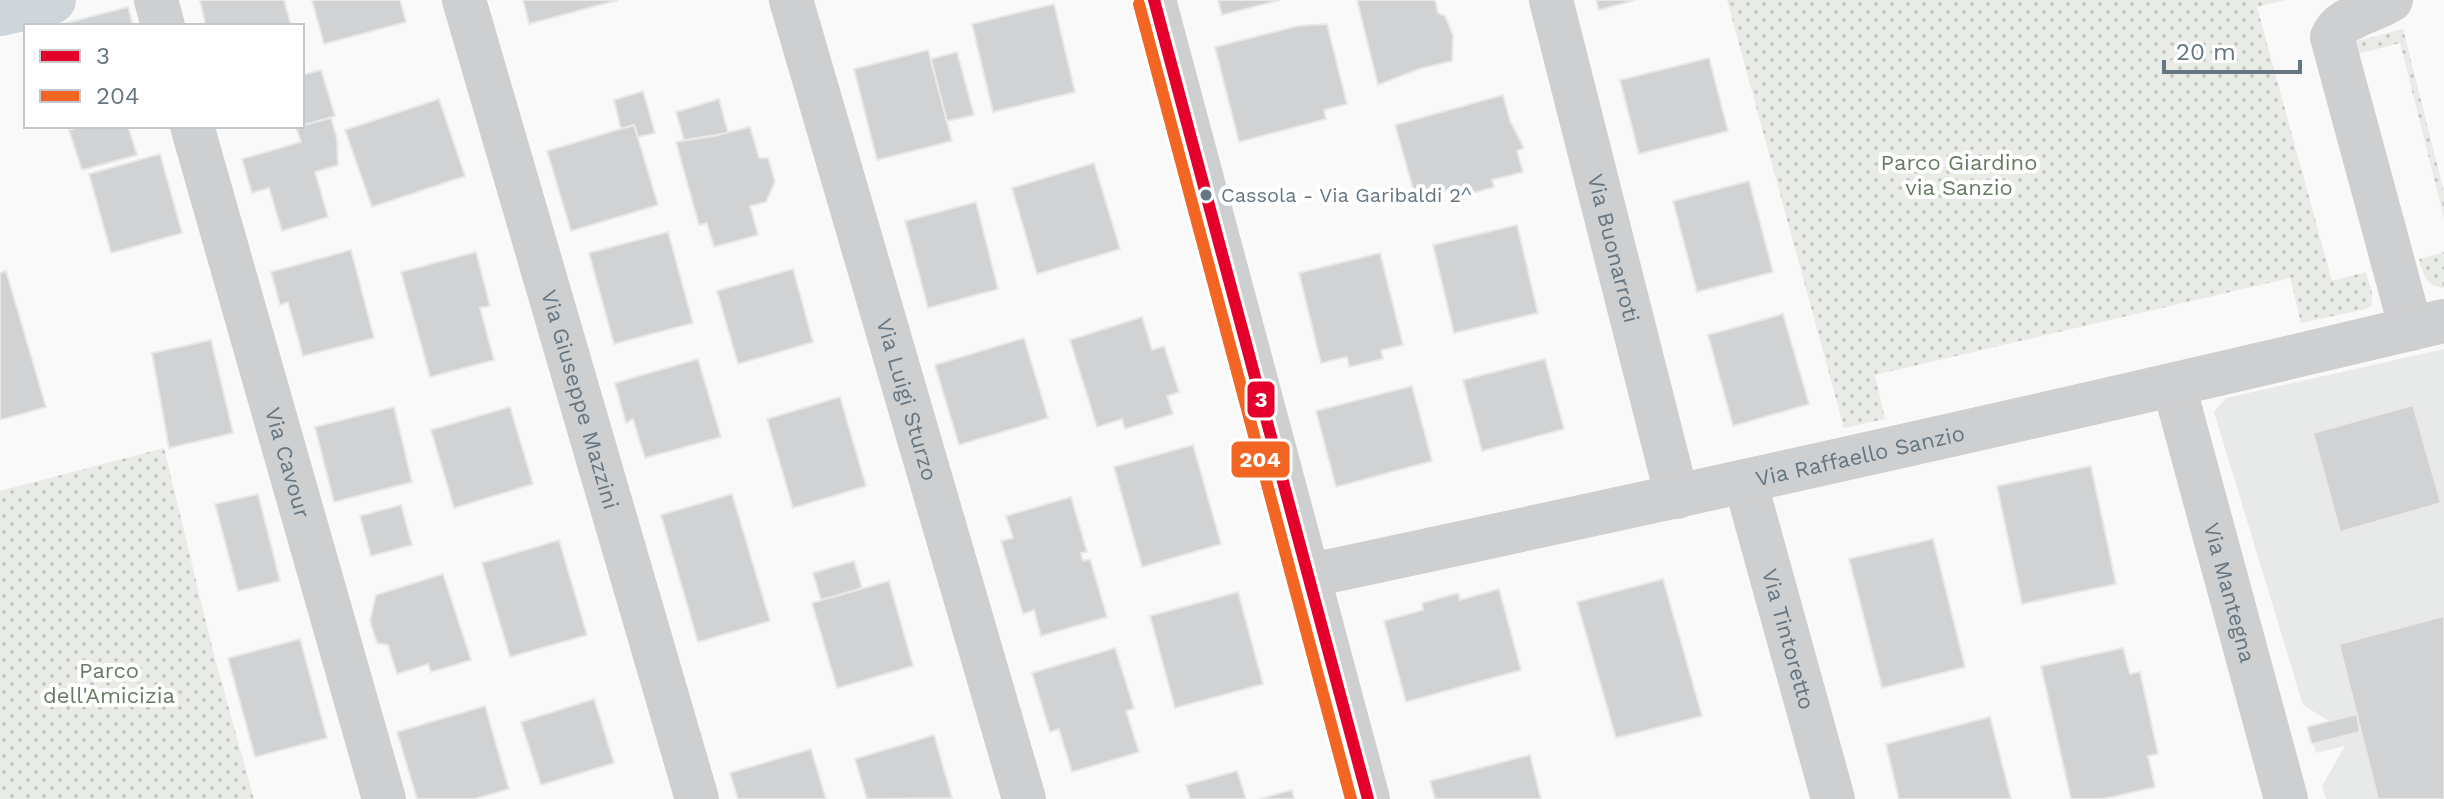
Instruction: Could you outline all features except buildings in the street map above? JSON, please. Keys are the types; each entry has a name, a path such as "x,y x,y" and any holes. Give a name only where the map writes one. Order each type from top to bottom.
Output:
{"street":[{"path":"156,0 162,24"},
{"name":"Via Giuseppe Mazzini","path":"464,0 697,799"},
{"name":"Via Luigi Sturzo","path":"791,0 1024,799"},
{"path":"1154,0 1368,799"},
{"name":"Via Buonarroti","path":"1551,0 1677,497"},
{"name":"Via Raffaello Sanzio","path":"1307,576 2174,386 2427,325 2333,44 2336,29 2342,23 2372,12 2391,0"},
{"name":"Via Cavour","path":"193,128 384,799"},
{"name":"Via Mantegna","path":"2174,386 2286,799"},
{"name":"Via Tintoretto","path":"1745,481 1833,799"}],"shaded area":[{"path":"2444,349 2444,799 2326,799 2322,786 2345,746 2316,753 2311,735 2339,727 2303,705 2214,412 2226,398"}],"green space":[{"name":"Parco Giardino via Sanzio","path":"1727,0 2285,0 2257,7 2332,281 2366,272 2372,305 2366,309 2301,323 2290,278 1875,375 1885,419 1844,428"},
{"path":"2403,29 2444,192 2444,218 2400,43 2357,54 2354,42"},
{"path":"2444,252 2444,288 2426,279 2419,259"},
{"name":"Parco dell'Amicizia","path":"164,448 213,651 254,799 0,799 0,491"}],"waterway":[{"path":"0,12 52,0"}],"transit line":[{"name":"3","path":"1154,0 1368,799"},
{"name":"204","path":"1139,4 1351,799"}],"place":[{"name":"Cassola - Via Garibaldi 2^","path":"1206,195"}]}
